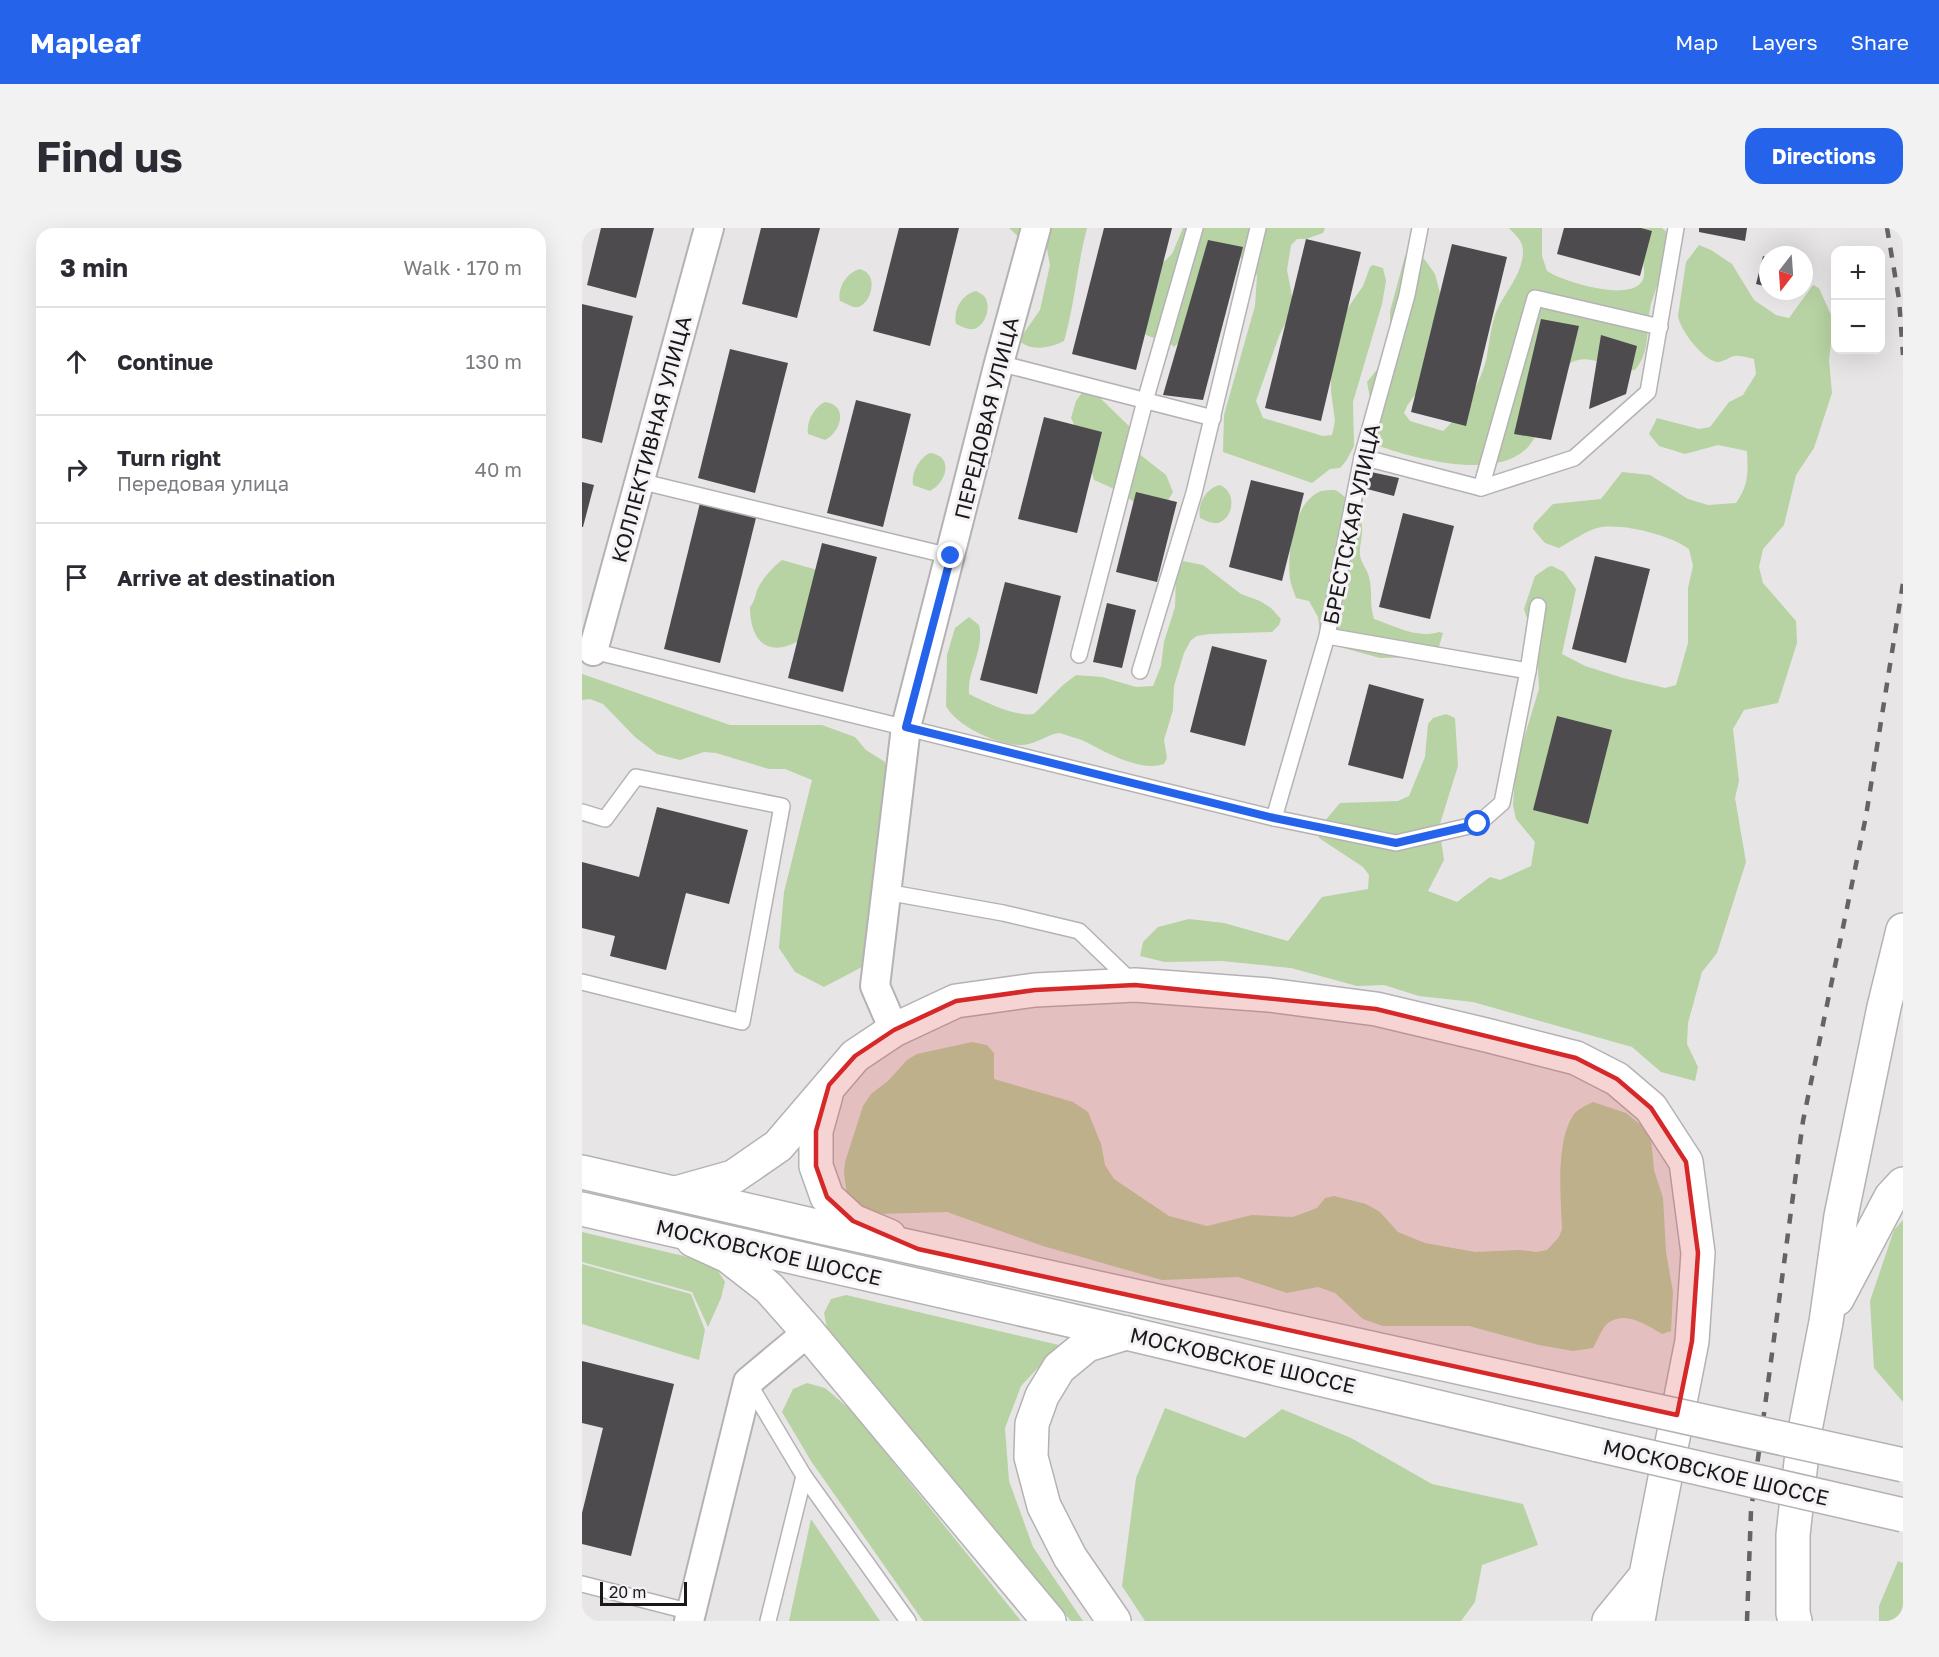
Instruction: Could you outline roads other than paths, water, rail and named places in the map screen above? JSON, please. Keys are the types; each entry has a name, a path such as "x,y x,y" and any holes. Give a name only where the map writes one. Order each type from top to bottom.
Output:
{"main road":[{"path":"1796,1621 1793,1613 1794,1524 1804,1436 1826,1322 1840,1216 1884,1007 1903,938"},
{"path":"676,1193 733,1177 778,1146 855,1056 894,1030 956,1001 1035,990 1136,985 1269,995 1376,1009 1576,1058 1617,1079 1651,1108 1686,1162 1698,1253 1692,1341 1638,1621"},
{"path":"830,1085 816,1131 816,1166 827,1197 853,1221 918,1249"},
{"name":"МОСКОВСКОЕ ШОССЕ","path":"582,1172 918,1249 1903,1465"},
{"path":"1826,1322 1891,1197 1903,1184"},
{"name":"МОСКОВСКОЕ ШОССЕ","path":"582,1209 1126,1333 1903,1515"},
{"path":"670,1229 728,1256 769,1288 1049,1621"},
{"path":"1114,1621 1070,1557 1044,1506 1031,1457 1032,1424 1042,1396 1059,1368 1086,1345 1126,1333"},
{"path":"1609,1621 1646,1575"}],"street":[{"name":"КОЛЛЕКТИВНАЯ УЛИЦА","path":"593,651 709,228"},
{"name":"ПЕРЕДОВАЯ УЛИЦА","path":"894,1030 875,986 906,727 1032,229"},
{"path":"690,1617 748,1382 808,1332"}],"lane":[{"path":"1079,655 1145,401 1195,228"},
{"path":"1140,671 1194,493 1258,228"},
{"name":"БРЕСТСКАЯ УЛИЦА","path":"1274,818 1327,636 1362,457 1407,295 1420,228"},
{"path":"1362,457 1481,488 1574,458 1648,392 1676,228"},
{"path":"1481,488 1535,298 1660,327"},
{"path":"999,363 1212,418"},
{"path":"639,481 951,556"},
{"path":"593,651 1274,818 1396,843 1478,824 1502,803 1528,671 1538,606"},
{"path":"1327,636 1528,671"},
{"path":"582,812 605,819 636,777 782,806 742,1022 582,982"},
{"path":"886,892 1003,913 1079,931 1136,985"},
{"path":"748,1382 804,1476 908,1621"},
{"path":"768,1621 804,1476"},
{"path":"582,1584 690,1617"}],"railway":[{"path":"1887,228 1899,299 1903,355"},
{"path":"1747,1621 1751,1511 1803,1121 1866,816 1903,583"}]}
